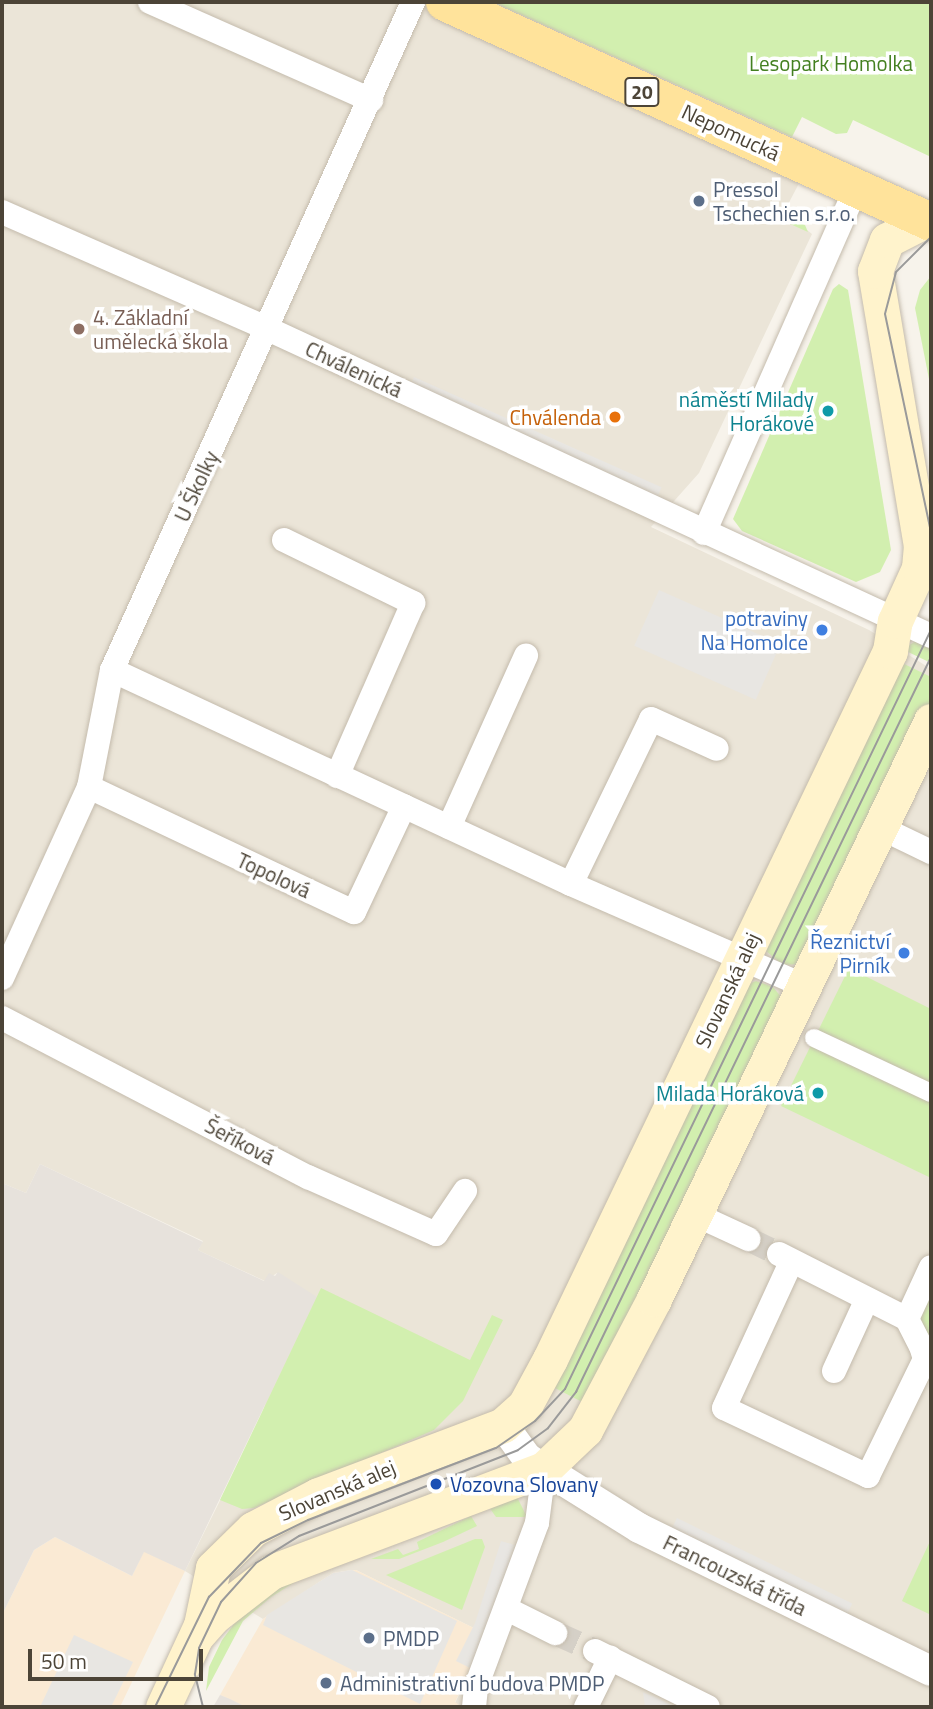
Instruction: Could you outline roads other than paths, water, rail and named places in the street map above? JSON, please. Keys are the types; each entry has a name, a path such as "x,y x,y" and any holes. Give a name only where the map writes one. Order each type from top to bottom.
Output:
{"main road":[{"name":"Nepomucká","path":"445,2 859,192"},
{"name":"20","path":"859,192 929,221"},
{"path":"859,192 880,223 875,271 921,558 895,621"},
{"path":"878,254 894,233 929,221"},
{"path":"901,428 931,479"},
{"name":"Slovanská alej","path":"163,1707 195,1639 213,1568 253,1529 318,1495 503,1424 525,1405 545,1369 890,651 895,621"},
{"name":"Slovanská alej","path":"195,1639 213,1617 290,1563 544,1469 574,1444 594,1416 694,1214 931,721"}],"street":[{"path":"150,2 371,100"},
{"name":"U Školky","path":"2,978 89,787 113,670 413,2"},
{"path":"859,192 704,533 931,636"},
{"name":"Chválenická","path":"2,212 268,329 704,533"},
{"path":"284,540 413,603 337,776"},
{"path":"449,827 526,656"},
{"path":"113,670 570,884 804,986"},
{"path":"570,884 651,719 717,749"},
{"name":"Topolová","path":"89,787 354,912 404,806"},
{"path":"879,827 931,852"},
{"name":"Šeříková","path":"2,1018 308,1177 436,1234 465,1191"},
{"path":"814,1038 931,1093"},
{"path":"694,1214 748,1239"},
{"path":"785,1258 867,1299 907,1319 926,1352 868,1476 724,1408 785,1258"},
{"path":"907,1319 931,1267"},
{"path":"834,1371 867,1299"},
{"path":"474,1707 476,1687 537,1523 544,1469 518,1450 503,1424"},
{"name":"Francouzská třída","path":"544,1469 639,1528 931,1671"},
{"path":"507,1609 555,1633"},
{"path":"586,1707 603,1655 708,1707"}],"tunnel":[{"path":"748,1239 779,1254"},
{"path":"555,1633 595,1651"}],"tram line":[{"path":"931,237 896,272 885,314 931,532"},
{"path":"155,1707 209,1597 261,1543 308,1520 496,1448 535,1421 565,1389 931,630"},
{"path":"203,1707 195,1674 199,1648 221,1602 256,1563 299,1536 518,1450 548,1428 576,1392 931,657"}],"place":[{"name":"Pressol Tschechien s.r.o.","path":"699,201"},
{"name":"4. Základní umělecká škola","path":"79,329"},
{"name":"náměstí Milady Horákové","path":"828,411"},
{"name":"Chválenda","path":"615,417"},
{"name":"potraviny Na Homolce","path":"822,630"},
{"name":"Řeznictví Pirník","path":"904,953"},
{"name":"Milada Horáková","path":"818,1093"},
{"name":"Vozovna Slovany","path":"436,1484"},
{"name":"PMDP","path":"369,1638"},
{"name":"Administrativní budova PMDP","path":"326,1683"}],"park label":[{"name":"Lesopark Homolka","path":"831,63"}]}
